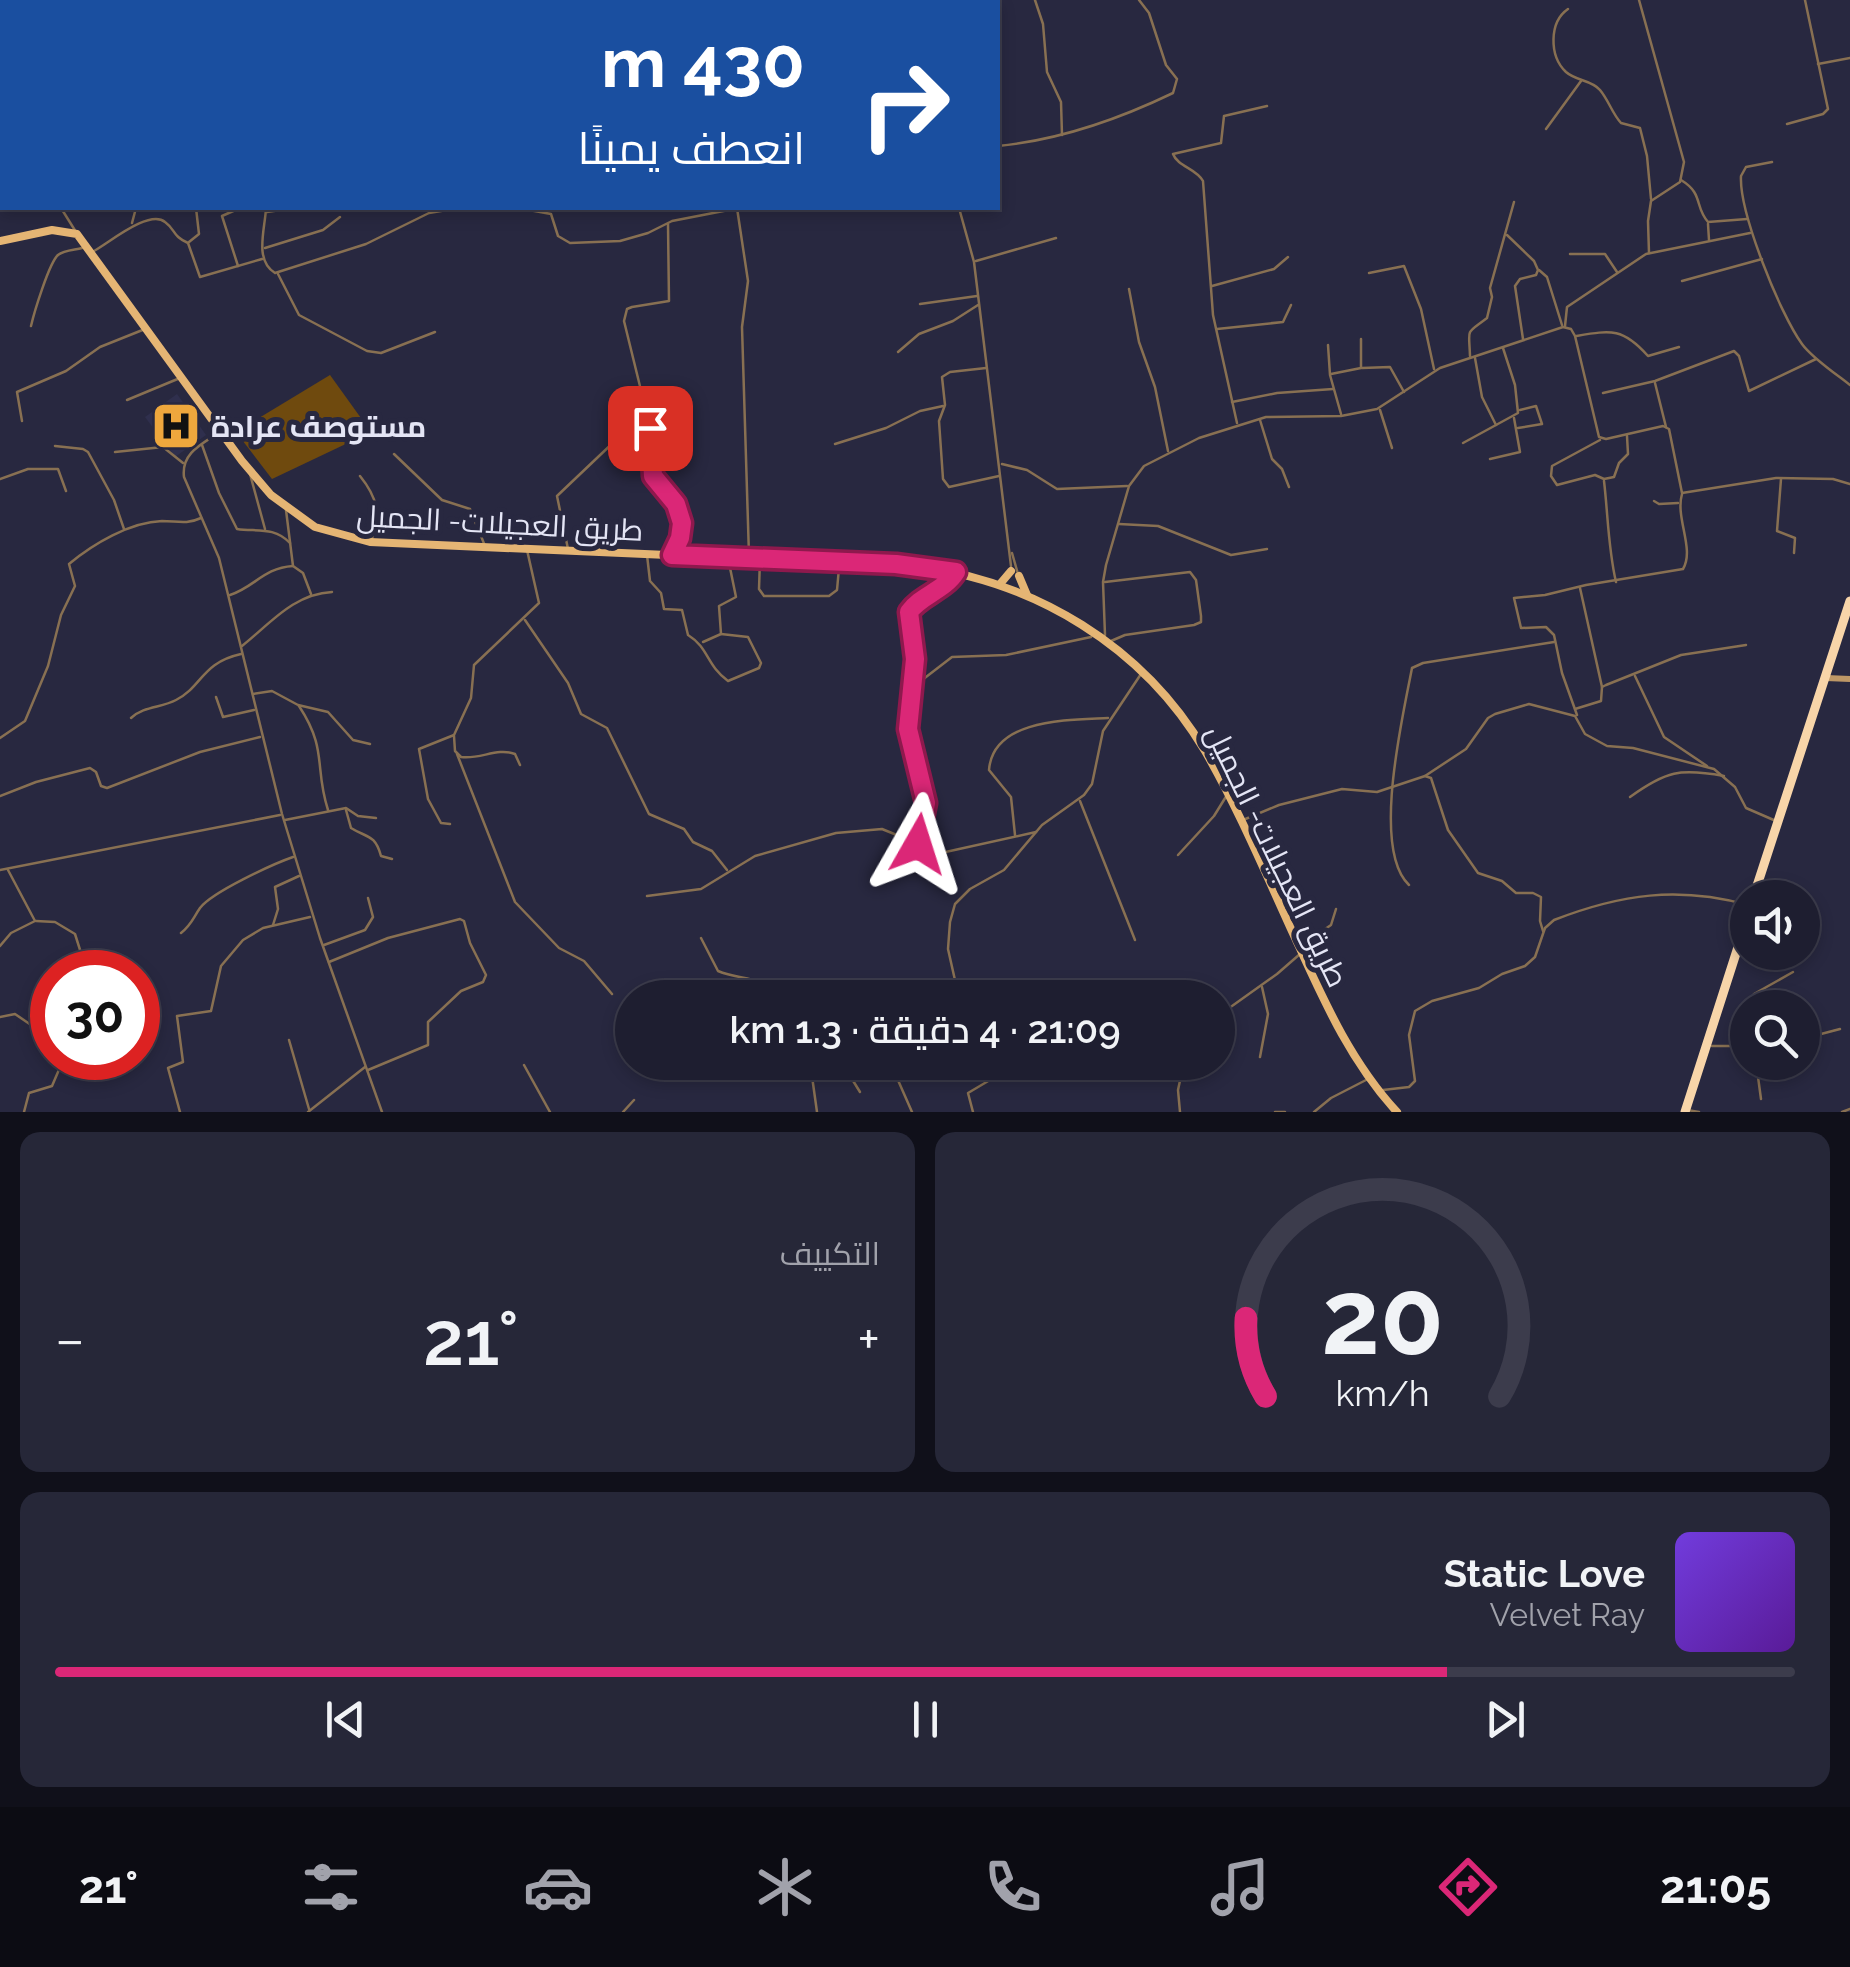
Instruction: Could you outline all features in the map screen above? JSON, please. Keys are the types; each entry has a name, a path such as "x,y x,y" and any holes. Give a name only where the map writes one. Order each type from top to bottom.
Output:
{"highway":[{"path":"1760,880 1824,678 1846,632 1850,602"},
{"path":"1685,1111 1731,970"}],"main road":[{"path":"0,241 60,230 77,234"},
{"name":"طريق العجيلات- الجميل","path":"77,234 248,468 286,508 315,526 370,542 915,566 956,572 1013,589 1062,612 1103,639 1143,672 1190,728 1228,793 1340,1034 1397,1112"},
{"path":"1000,584 1014,573 1028,595"}],"street":[{"path":"1035,0 1048,72 1060,95 1062,136"},
{"path":"1000,146 1062,136 1133,113 1173,92 1177,87 1175,74 1163,60 1150,13 1139,0"},
{"path":"1639,0 1684,162 1681,180 1652,201"},
{"path":"1787,124 1826,112 1805,0"},
{"path":"1568,10 1554,25 1554,42 1562,68 1599,88 1621,123 1640,128 1652,201 1648,221 1650,253"},
{"path":"1816,65 1850,58"},
{"path":"1546,129 1582,80"},
{"path":"1237,425 1215,330 1204,181 1175,160 1173,154 1222,142 1224,116 1267,106"},
{"path":"1772,162 1742,171 1740,183 1752,233 1802,344 1850,385"},
{"path":"1681,180 1696,190 1708,222 1709,241"},
{"path":"1496,425 1482,397 1469,330 1487,318 1490,288 1514,202"},
{"path":"63,210 77,234"},
{"path":"31,326 39,293 48,283 57,256 117,240 132,225 136,210"},
{"path":"188,243 199,234 196,210"},
{"path":"236,210 222,216 238,266"},
{"path":"266,210 262,259 270,272 277,273 366,244 429,214 449,210"},
{"path":"529,210 551,214 558,236 570,243 635,238 668,224 729,210"},
{"path":"738,210 748,281 742,353 748,558"},
{"path":"960,210 974,262 1013,589"},
{"path":"60,230 64,215"},
{"path":"264,248 323,230 340,216"},
{"path":"1708,222 1748,219"},
{"path":"132,225 163,220 177,239 188,243"},
{"path":"668,224 669,301 627,309 624,321 650,428 653,476 676,504 682,523 672,555"},
{"path":"1506,231 1547,277 1564,327 1575,336 1601,440"},
{"path":"1564,327 1567,306 1650,253 1752,233"},
{"path":"974,262 1056,238"},
{"path":"188,243 200,277 262,259"},
{"path":"1503,248 1516,244"},
{"path":"1570,254 1605,254 1618,273"},
{"path":"1210,286 1274,269 1288,256"},
{"path":"1682,281 1764,258"},
{"path":"1370,273 1404,266 1421,309 1434,371"},
{"path":"1524,340 1515,286 1538,270"},
{"path":"277,273 299,316 367,351 381,353 435,332"},
{"path":"1129,289 1168,452"},
{"path":"920,304 978,296"},
{"path":"898,352 918,334 953,321 979,304"},
{"path":"1215,330 1282,322 1291,305"},
{"path":"1103,639 1103,582 1129,486 1138,470 1168,452 1260,419 1341,416 1380,408 1434,371 1564,327"},
{"path":"22,421 17,392 66,371 100,347 146,328"},
{"path":"1575,336 1607,332 1624,335 1637,342 1648,356 1679,347"},
{"path":"1361,340 1361,368"},
{"path":"1328,345 1330,375 1341,416"},
{"path":"1462,444 1514,417 1518,410 1503,346"},
{"path":"1603,393 1655,382 1734,351 1749,391 1817,358"},
{"path":"1330,375 1390,367 1404,392"},
{"path":"987,368 944,375 941,383 945,405 939,425 946,485 958,487 1001,475"},
{"path":"127,400 182,377"},
{"path":"1655,382 1666,427 1672,434 1682,493 1679,502 1686,566 1678,571 1514,598 1519,626 1546,627 1552,632 1586,734 1607,746 1629,746 1708,767"},
{"path":"1230,402 1268,394 1333,390"},
{"path":"835,444 945,405"},
{"path":"1517,428 1542,424 1536,406 1518,410"},
{"path":"1380,408 1392,448"},
{"path":"1490,459 1520,452 1514,417"},
{"path":"1260,419 1272,458 1282,469 1289,488"},
{"path":"568,550 557,496 618,438 640,426 650,428"},
{"path":"1626,434 1628,454 1615,476 1595,476 1558,485 1550,471 1555,464 1601,440 1626,434 1666,427"},
{"path":"221,431 190,453 184,464 186,484 229,596 255,710 312,916 382,1112"},
{"path":"202,444 234,525 239,530 265,530 290,542"},
{"path":"55,446 86,450 114,500 125,530"},
{"path":"115,452 163,447 184,464"},
{"path":"394,454 442,500 470,508 485,547"},
{"path":"999,464 1028,470 1057,489 1129,486"},
{"path":"248,468 265,530"},
{"path":"0,479 28,470 58,469 66,491"},
{"path":"360,476 378,508 370,542"},
{"path":"1682,493 1781,478 1850,484"},
{"path":"1781,478 1778,531 1795,538 1794,553"},
{"path":"1604,479 1616,582"},
{"path":"1654,501 1679,502"},
{"path":"286,508 293,566 303,573 312,594"},
{"path":"0,738 22,726 37,693 60,615 75,586 68,566 125,530 165,521 188,524 202,518"},
{"path":"1118,524 1158,526 1231,555 1266,549"},
{"path":"527,549 540,598 524,619 474,665 471,698 454,735 457,754 515,902 560,948 584,961 612,994"},
{"path":"1011,549 1013,589"},
{"path":"648,554 650,581 661,594 664,608 682,610 688,635 702,642 709,664 728,681 760,668 748,637 721,634 702,642"},
{"path":"721,634 720,606 736,596 728,557"},
{"path":"760,558 759,589 764,596 833,595 840,561"},
{"path":"229,596 262,574 293,566"},
{"path":"918,844 926,803 908,729 915,659 909,612 956,572"},
{"path":"913,687 952,657 1006,655 1194,626 1201,619 1195,577 1190,572 1103,582"},
{"path":"1575,710 1601,701 1602,687 1580,589"},
{"path":"241,647 277,614 312,594 332,592"},
{"path":"524,619 568,683 581,714 608,728 649,814 684,830 693,842 712,851 728,871"},
{"path":"1409,885 1398,872 1390,833 1414,666 1556,642"},
{"path":"1602,687 1681,655 1746,645"},
{"path":"132,718 142,710 181,697 217,662 242,654"},
{"path":"955,980 948,949 956,904 970,888 1010,865 1036,832 1080,800 1092,784 1100,742 1110,718 1143,672"},
{"path":"1635,676 1664,737 1725,776 1746,808 1778,822"},
{"path":"1824,678 1850,679"},
{"path":"252,694 272,691 298,705 328,712 353,740 370,744"},
{"path":"216,697 223,717 255,710"},
{"path":"1241,821 1279,805 1342,789 1372,792 1426,776 1466,749 1495,714 1529,704 1578,718"},
{"path":"298,705 316,736 328,810"},
{"path":"1015,836 1011,797 989,770 994,749 1010,737 1044,724 1110,718"},
{"path":"450,824 440,823 429,804 420,749 454,735"},
{"path":"0,796 90,768 96,772 101,786 107,788 200,752 262,736"},
{"path":"457,754 469,758 506,750 515,754 520,766"},
{"path":"1433,768 1448,830 1478,873 1498,879 1516,893 1532,892 1541,897 1543,932"},
{"path":"1630,796 1673,772 1691,770 1725,776"},
{"path":"1388,788 1396,774"},
{"path":"1426,776 1434,780"},
{"path":"1178,855 1214,816 1228,793"},
{"path":"1080,800 1135,940"},
{"path":"346,808 351,828 371,835 377,840 381,856 392,858"},
{"path":"284,820 346,808 358,816 376,818"},
{"path":"0,870 282,814"},
{"path":"647,896 700,889 769,850 855,830 882,828 942,854 1036,832"},
{"path":"181,933 195,922 201,907 230,887 294,857"},
{"path":"8,869 35,921"},
{"path":"273,925 278,908 275,887 300,876"},
{"path":"1378,1091 1409,1087 1415,1082 1409,1046 1415,1010 1479,988 1525,966 1535,957 1550,922 1647,894 1705,894 1730,900"},
{"path":"322,946 365,930 374,918 368,898"},
{"path":"1235,1004 1262,986 1332,924 1336,908"},
{"path":"180,1112 168,1068 183,1062 177,1016 211,1012 222,963 249,935 312,916"},
{"path":"289,1040 309,1111 367,1068 428,1046 428,1022 461,991 483,982 486,975 460,919 388,938 328,962"},
{"path":"0,946 11,933 35,921 56,922 75,934 80,950"},
{"path":"701,938 718,972 757,980"},
{"path":"1758,990 1793,972"},
{"path":"1260,1058 1268,1014 1262,986"},
{"path":"0,1017 15,1014 30,1024"},
{"path":"1820,1034 1840,1029"},
{"path":"1706,1046 1730,1046"},
{"path":"524,1065 550,1112"},
{"path":"1314,1112 1369,1078"},
{"path":"24,1112 32,1090 52,1086 55,1080"},
{"path":"810,1080 816,1112"},
{"path":"853,1080 860,1092"},
{"path":"898,1080 912,1112"},
{"path":"973,1112 968,1093 990,1080"},
{"path":"1180,1080 1180,1112"},
{"path":"1758,1080 1761,1099"},
{"path":"623,1112 634,1100"},
{"path":"1842,1112 1850,1109"},
{"path":"1685,1111 1699,1112"},
{"path":"1275,1112 1286,1112"}],"shaded area":[{"path":"330,375 371,432 272,479 236,432"},
{"name":"مستوصف عرادة","path":"177,394 206,435 175,457 145,417"}],"place":[{"name":"مستوصف عرادة","path":"176,426"}],"route":[{"path":"650,428 653,476 676,504 682,523 672,555 896,564 956,572 950,582 909,612 915,659 908,729 926,803 918,844"}]}
